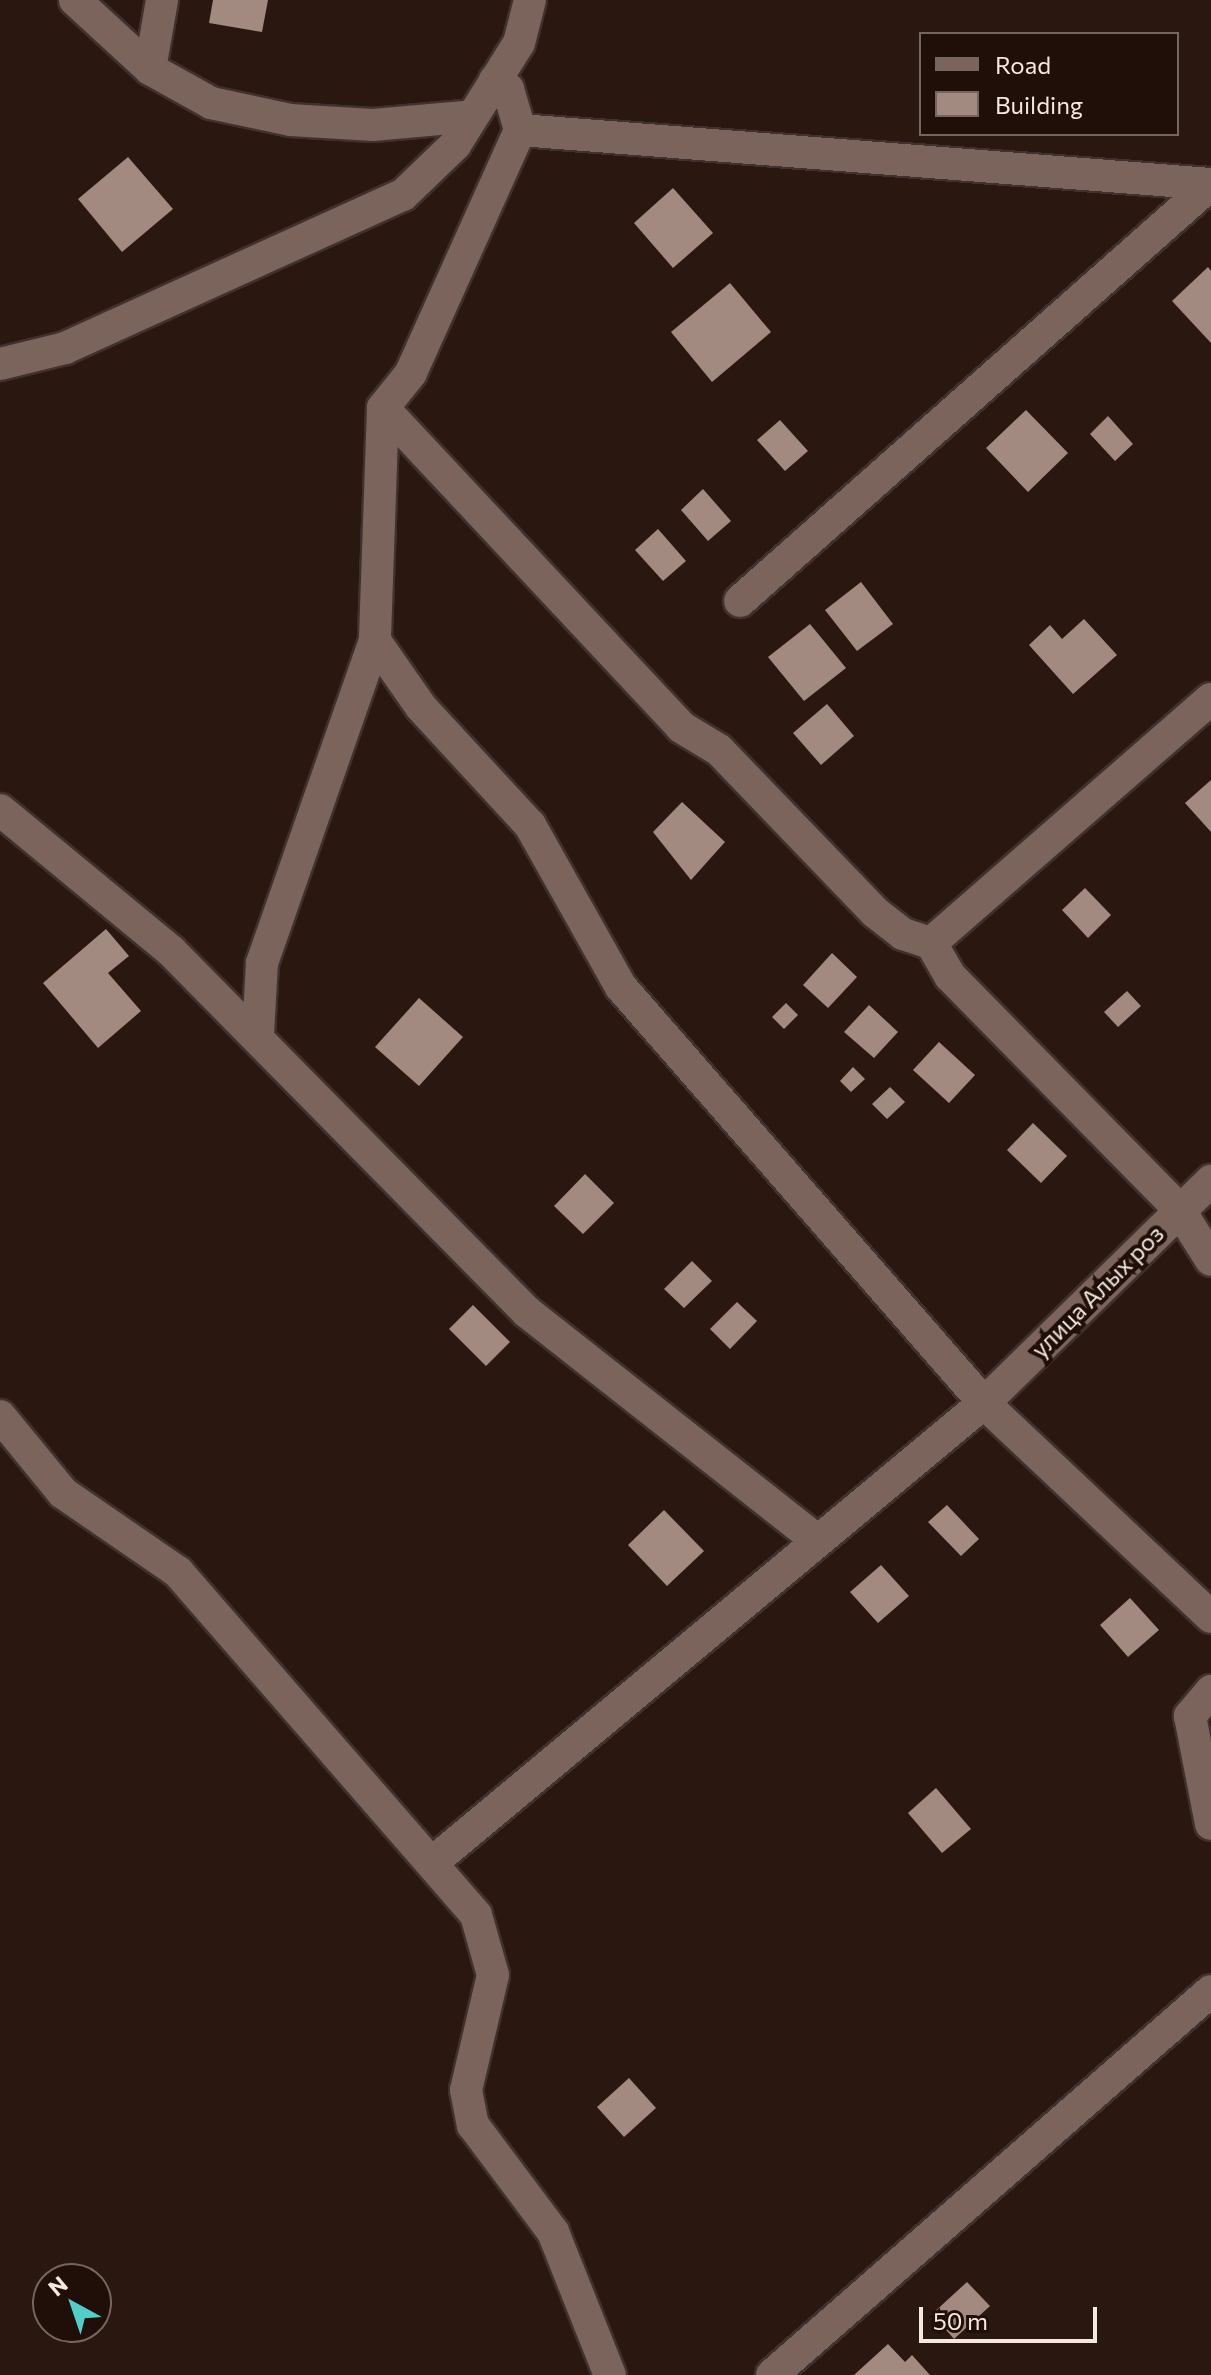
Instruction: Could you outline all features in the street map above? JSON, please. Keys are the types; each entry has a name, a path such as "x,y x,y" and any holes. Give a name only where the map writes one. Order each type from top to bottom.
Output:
{"street":[{"path":"75,0 150,69 211,103 290,120 373,125 473,116"},
{"path":"150,69 162,0"},
{"path":"0,364 65,348 403,195 455,145 519,43 530,0"},
{"path":"258,1034 262,963 375,641 383,408 411,373 520,130 508,89 495,80"},
{"path":"520,130 1211,184 740,601"},
{"path":"383,408 681,727 719,750 876,913 903,934 931,943 950,976 1179,1209 1211,1260"},
{"path":"375,641 421,707 530,825 621,987 984,1403 1211,1617"},
{"path":"931,943 1211,699"},
{"path":"0,810 258,1034 527,1312 815,1539"},
{"name":"улица Алых роз","path":"433,1862 815,1539 984,1403 1211,1181"},
{"path":"0,1416 63,1493 178,1572 433,1862 489,1944 493,1975 466,2090 473,2125 553,2232 610,2375"},
{"path":"1211,1691 1190,1716 1211,1824"},
{"path":"772,2375 1211,1991"}],"building":[{"path":"213,0 268,0 262,32 209,23"},
{"path":"128,157 173,209 122,252 78,199"},
{"path":"673,188 713,233 673,268 634,223"},
{"path":"1208,267 1211,271 1211,343 1172,301"},
{"path":"730,283 771,332 712,382 671,332"},
{"path":"1026,410 1068,453 1028,492 986,448"},
{"path":"1108,416 1133,444 1115,461 1090,434"},
{"path":"780,420 808,451 785,471 757,440"},
{"path":"703,489 731,521 708,541 681,510"},
{"path":"658,529 686,561 663,581 635,550"},
{"path":"861,582 893,624 857,651 825,610"},
{"path":"1084,619 1117,655 1073,694 1029,645 1050,625 1062,639"},
{"path":"810,624 846,668 804,701 768,657"},
{"path":"827,704 854,736 821,765 793,733"},
{"path":"1211,780 1211,832 1185,803"},
{"path":"682,802 725,842 691,880 653,832"},
{"path":"1085,888 1111,915 1088,938 1062,910"},
{"path":"106,929 129,956 108,973 141,1011 98,1048 43,983"},
{"path":"832,953 857,977 828,1008 803,985"},
{"path":"1127,991 1141,1006 1118,1027 1104,1012"},
{"path":"419,998 463,1037 419,1086 375,1047"},
{"path":"786,1003 798,1015 784,1029 772,1017"},
{"path":"869,1005 898,1032 874,1058 844,1032"},
{"path":"939,1042 975,1075 949,1103 913,1070"},
{"path":"853,1067 865,1079 851,1092 840,1081"},
{"path":"890,1087 905,1102 887,1119 872,1104"},
{"path":"1033,1123 1067,1156 1041,1183 1007,1150"},
{"path":"585,1174 614,1203 583,1234 554,1206"},
{"path":"692,1261 712,1281 684,1308 664,1289"},
{"path":"737,1302 757,1321 730,1349 710,1329"},
{"path":"473,1305 510,1342 486,1366 449,1329"},
{"path":"947,1505 979,1539 961,1556 928,1522"},
{"path":"664,1510 704,1551 667,1586 628,1545"},
{"path":"881,1565 909,1596 878,1623 850,1592"},
{"path":"1130,1598 1159,1630 1128,1657 1100,1625"},
{"path":"936,1788 971,1829 942,1853 908,1813"},
{"path":"629,2078 656,2108 624,2137 597,2107"},
{"path":"967,2282 990,2306 954,2339 932,2314"},
{"path":"888,2344 905,2362 912,2355 930,2375 854,2375"}]}
